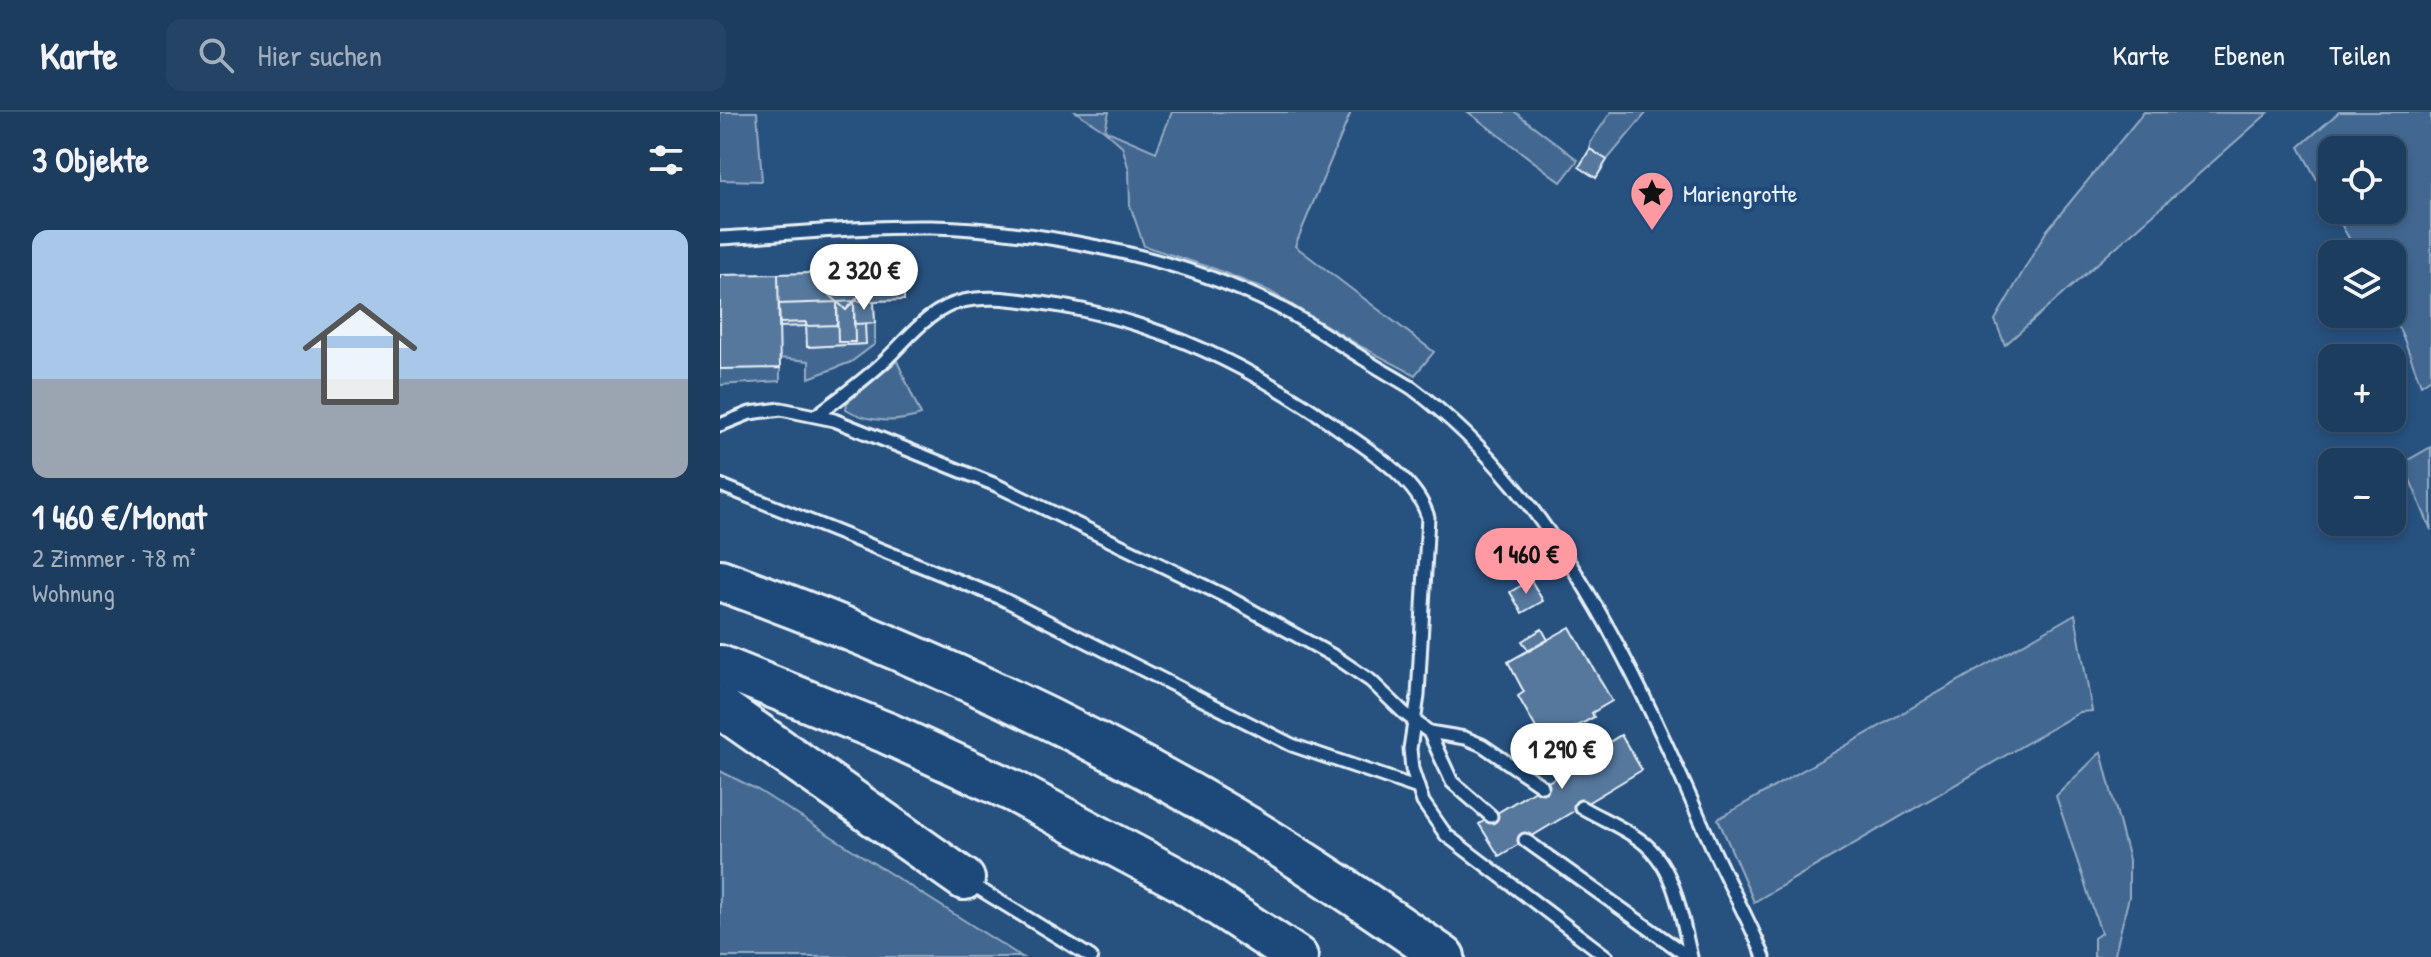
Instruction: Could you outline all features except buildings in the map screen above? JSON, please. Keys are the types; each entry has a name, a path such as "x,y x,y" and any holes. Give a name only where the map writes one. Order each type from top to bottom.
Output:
{"highway":[{"path":"720,580 892,645 1099,745 1231,817 1444,957"},
{"path":"720,666 887,733 1013,791 1180,880 1297,957"},
{"path":"720,707 964,879"}],"lane":[{"path":"720,238 930,227 1013,234 1084,245 1170,266 1261,298 1412,389 1484,453 1514,486 1568,559 1593,599 1643,691 1764,957"},
{"path":"817,415 876,369 936,312 974,299 1025,301 1098,313 1171,335 1250,371 1307,405 1365,446 1410,487 1426,510 1426,579 1410,749 1418,788 1432,818 1446,835 1607,957"},
{"path":"720,425 765,410 781,409 817,415 982,478 1231,599 1356,670 1429,732 1465,738 1482,745 1542,786"},
{"path":"720,485 1001,598 1292,745 1418,788"},
{"path":"1429,732 1452,782 1491,816"},
{"path":"1581,807 1641,840 1663,864 1673,885 1690,957"},
{"path":"1525,840 1690,957"},
{"path":"964,879 1091,957"}],"shaded area":[{"path":"720,112 757,112 762,181 720,180"},
{"path":"1076,112 1109,112 1105,130 1156,152 1172,112 1351,112 1295,246 1434,352 1415,375 1269,291 1215,269 1144,246 1130,205 1129,170 1122,146"},
{"path":"1468,112 1515,112 1578,160 1561,182"},
{"path":"1611,112 1647,112 1607,160 1590,149 1590,143"},
{"path":"2144,112 2268,113 2005,345 1995,320 2047,230"},
{"path":"2339,112 2431,112 2431,378 2421,385 2399,328 2406,328 2406,240 2350,240 2341,224 2406,224 2406,136 2318,136 2318,182 2299,147"},
{"path":"806,322 808,347 865,344 865,324 875,323 875,344 851,362 809,378 809,361 779,358 779,323"},
{"path":"897,361 921,415 883,420 864,417 846,409 847,403"},
{"path":"780,368 780,381 720,385 720,369"},
{"path":"2431,447 2431,530 2406,470 2406,461"},
{"path":"2075,614 2092,711 2080,712 1754,902 1718,819"},
{"path":"2101,752 2129,860 2129,897 2114,957 2094,957 2094,938 2101,933 2056,796"},
{"path":"720,771 758,790 1022,957 720,957"}],"place":[{"name":"Mariengrotte","path":"1652,232"}]}
